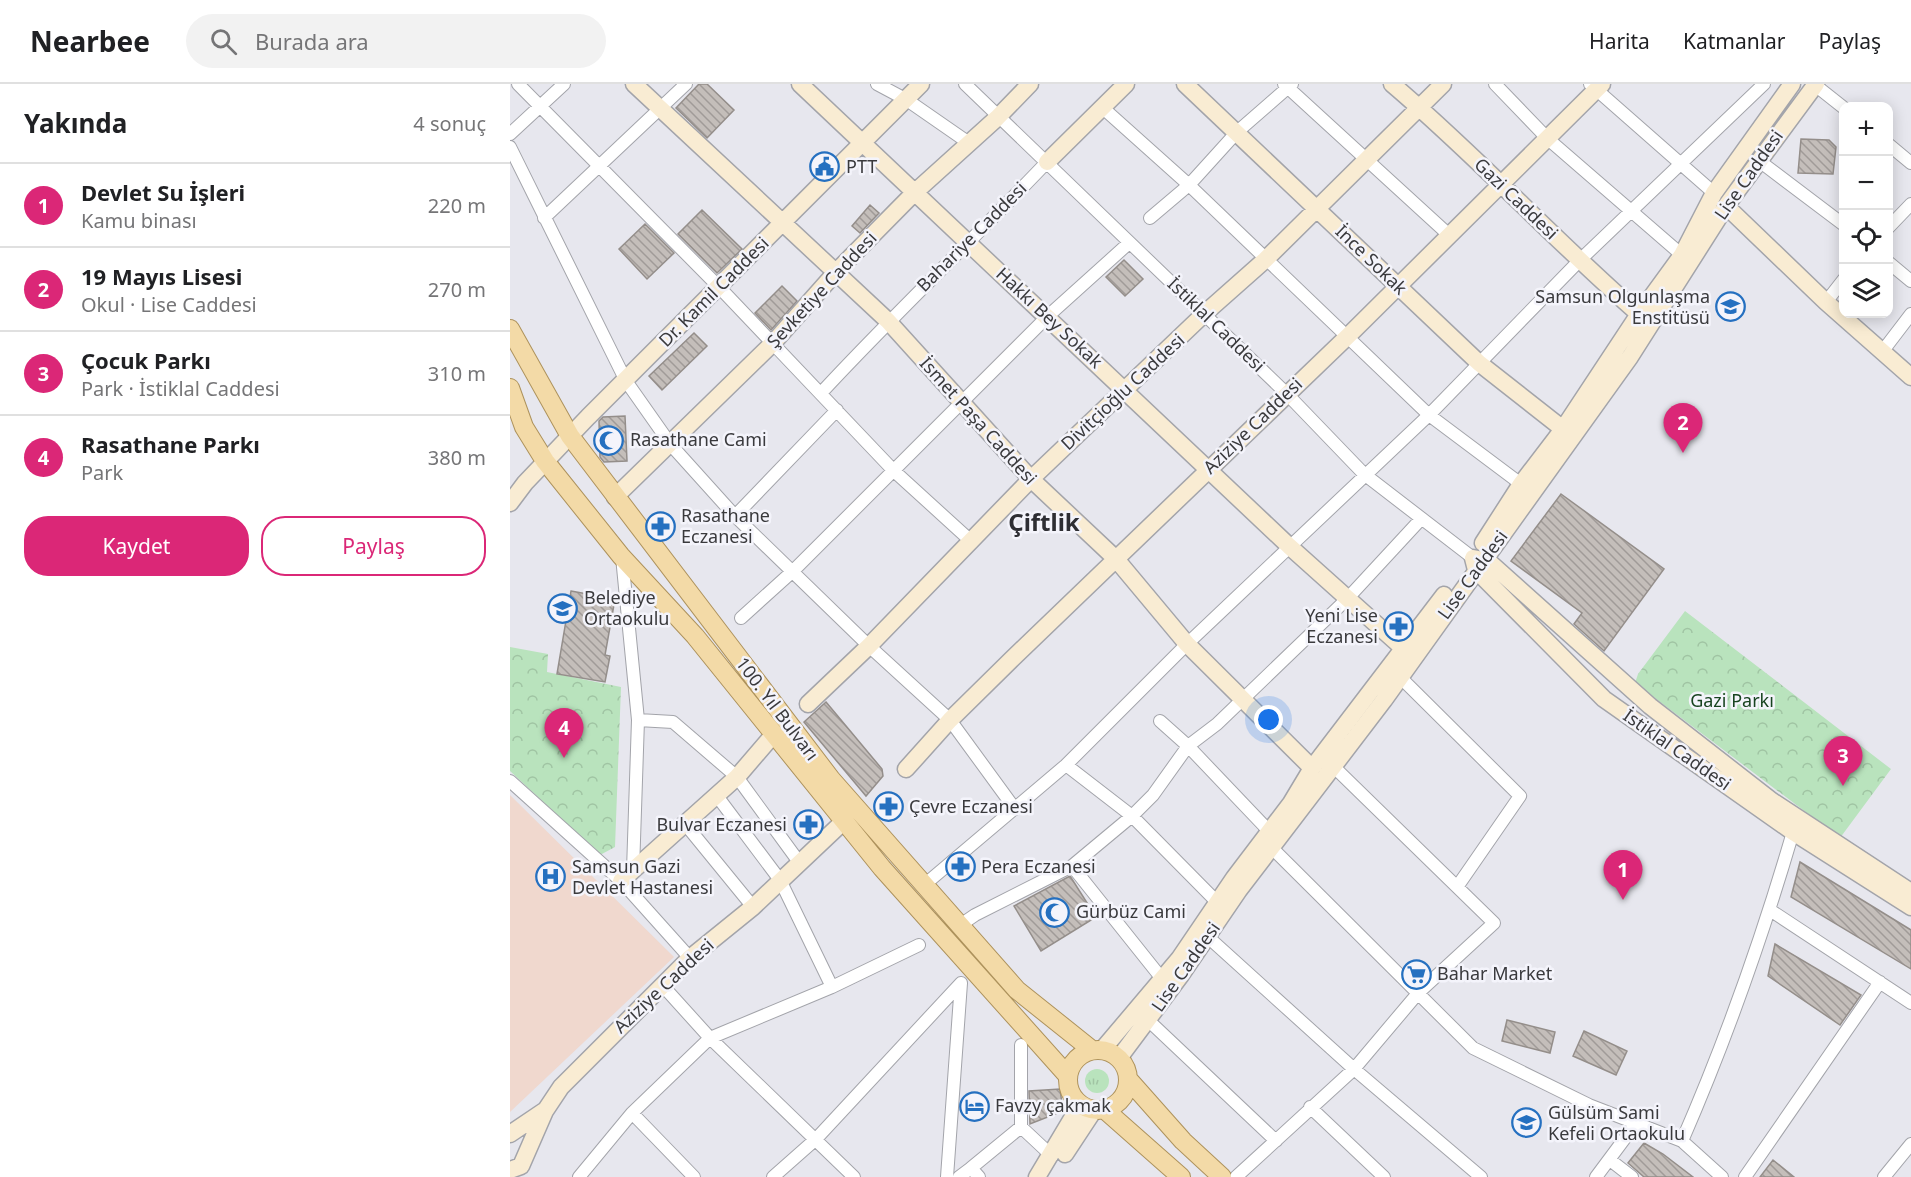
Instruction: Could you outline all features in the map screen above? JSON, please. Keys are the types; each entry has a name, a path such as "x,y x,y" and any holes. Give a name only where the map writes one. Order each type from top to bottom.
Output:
{"main road":[{"name":"İsmet Paşa Caddesi","path":"634,84 888,321 1031,479 1116,559 1187,644 1312,768"},
{"name":"Hakkı Bey Sokak","path":"800,84 1289,546 1404,648"},
{"name":"Dr. Kamil Caddesi","path":"510,503 570,436 921,84"},
{"name":"Şevketiye Caddesi","path":"615,497 671,445 773,343 836,272 914,193 998,118 1030,84"},
{"name":"Bahariye Caddesi","path":"1047,162 1126,84"},
{"name":"İnce Sokak","path":"1185,84 1317,207 1396,287 1479,363 1563,429"},
{"name":"Gazi Caddesi","path":"1392,84 1420,107 1579,261 1639,314"},
{"name":"Divitçioğlu Caddesi","path":"808,704 869,646 1031,479 1204,314 1265,260 1443,84"},
{"name":"Lise Caddesi","path":"1119,1058 1149,1021 1239,890 1273,849 1399,676 1478,562 1636,347 1720,200 1792,84"},
{"name":"Lise Caddesi","path":"1097,1050 1162,980 1291,803 1312,768 1404,648 1478,562 1521,484 1563,429 1639,314 1720,200 1758,160 1815,84"},
{"name":"Aziziye Caddesi","path":"906,770 950,720 1208,468 1348,336 1500,183 1548,139 1596,86"},
{"path":"1720,200 1826,302 1911,377"},
{"name":"100. Yıl Bulvarı","path":"510,329 570,436 785,723 923,886 1017,990 1097,1050"},
{"name":"100. Yıl Bulvarı","path":"512,398 524,427 546,461 621,556 694,636 882,868 1068,1076"},
{"name":"İstiklal Caddesi","path":"1478,562 1604,699 1793,832 1911,907"},
{"name":"İstiklal Caddesi","path":"1478,562 1657,711 1772,801 1911,892"},
{"path":"627,875 686,825 737,777 773,735"},
{"name":"Aziziye Caddesi","path":"521,1171 545,1111 561,1087 690,958 753,907 844,821"},
{"path":"1037,1177 1092,1108 1118,1103 1124,1095 1128,1079 1125,1066 1119,1058 1097,1050 1075,1060 1068,1076 1068,1088 1092,1108 1181,1177"},
{"path":"1128,1079 1183,1141 1222,1177"},
{"path":"1050,1177 1092,1108"},
{"path":"510,1134 545,1111"}],"street":[{"path":"518,84 720,288 894,471 972,542"},
{"path":"510,134 564,84"},
{"path":"544,218 686,84"},
{"path":"877,84 906,100 969,143"},
{"name":"İstiklal Caddesi","path":"965,84 1286,393 1364,474 1478,562"},
{"path":"1495,84 1548,139 1682,255"},
{"path":"923,886 1066,765 1187,644 1352,489 1364,474 1429,415 1579,261 1764,84"},
{"path":"1815,84 1839,104"},
{"path":"1150,218 1189,185 1237,132 1288,85 1449,235"},
{"path":"1596,86 1720,200"},
{"path":"1103,108 1189,185 1429,415 1521,484"},
{"path":"510,147 626,381 671,445 735,516 869,646 950,720 1015,809"},
{"path":"1893,148 1911,162"},
{"path":"1758,160 1839,221"},
{"name":"Bahariye Caddesi","path":"821,393 888,321 969,243 1047,162"},
{"path":"1893,223 1911,204"},
{"path":"741,618 793,571 894,471 960,401 1048,316 1129,243"},
{"path":"1891,264 1911,281"},
{"path":"1826,302 1839,285"},
{"path":"1882,352 1911,314"},
{"path":"735,516 837,410"},
{"path":"959,926 975,915 1072,866 1132,816 1153,795 1188,746 1216,724 1347,599 1421,519"},
{"path":"621,556 638,720 627,875"},
{"path":"1399,676 1520,796 1457,887"},
{"path":"638,720 673,722 737,777 799,862"},
{"path":"1160,721 1188,746 1269,831 1273,849 1473,1048 1589,1105 1682,1141 1722,1177"},
{"path":"1066,765 1132,816 1217,902"},
{"path":"1236,1177 1310,1107 1354,1070 1419,992 1494,923 1333,766"},
{"path":"510,781 627,875 690,958"},
{"path":"717,796 780,880 832,987"},
{"path":"686,825 753,907"},
{"path":"1682,1141 1723,1045 1770,910 1793,832"},
{"path":"1072,866 1162,980"},
{"path":"1770,910 1911,1003"},
{"path":"1208,937 1354,1070 1481,1177"},
{"path":"579,1177 632,1113 710,1038 832,987 919,945"},
{"path":"1746,1177 1880,982"},
{"path":"773,1177 816,1139 961,983 946,1177"},
{"path":"663,986 710,1038 854,1177"},
{"path":"1149,1021 1276,1141"},
{"path":"959,1177 975,1173 1021,1127 1021,1045"},
{"path":"1310,1107 1384,1177"},
{"path":"632,1113 694,1177"},
{"path":"1596,1177 1637,1122"},
{"path":"1021,1127 1052,1156"},
{"path":"1884,1177 1911,1144"},
{"path":"1610,1160 1632,1177"}],"shaded area":[{"name":"Samsun Gazi Devlet Hastanesi","path":"510,795 674,957 510,1112"}],"green space":[{"name":"Gazi Parkı","path":"1685,611 1891,769 1840,838 1635,683 1638,674"},
{"path":"510,647 548,654 547,672 621,687 615,847 600,855 510,771"},
{"path":"1097,1069 1106,1072 1109,1081 1106,1090 1097,1093 1088,1090 1085,1081 1088,1072"}],"building":[{"path":"699,84 707,84 734,110 707,138 676,108"},
{"path":"1801,139 1829,140 1836,147 1833,174 1798,173"},
{"path":"870,205 879,213 860,233 852,226"},
{"path":"702,210 742,249 717,273 678,234"},
{"path":"645,224 674,253 647,279 619,249"},
{"path":"1124,260 1143,279 1125,296 1106,277"},
{"path":"782,286 797,301 771,330 755,313"},
{"path":"694,333 707,346 662,390 649,376"},
{"name":"Rasathane Cami","path":"625,416 627,461 604,462 600,457 599,421 603,417"},
{"path":"1561,494 1664,569 1604,651 1574,624 1582,613 1511,561"},
{"path":"571,591 615,599 605,655 610,656 605,682 557,674"},
{"path":"826,702 882,769 883,776 866,796 804,722"},
{"path":"1800,862 1911,930 1911,969 1791,897"},
{"name":"Gürbüz Cami","path":"1070,876 1096,917 1041,951 1014,906"},
{"path":"1775,944 1861,995 1840,1025 1768,976"},
{"path":"1507,1020 1555,1032 1550,1053 1502,1041"},
{"path":"1584,1031 1627,1051 1616,1075 1573,1056"},
{"path":"1060,1089 1063,1111 1030,1124 1029,1091"},
{"path":"1644,1143 1693,1177 1644,1177 1628,1163"},
{"path":"1773,1160 1794,1177 1760,1177"}],"place":[{"name":"PTT","path":"825,167"},
{"name":"Samsun Olgunlaşma Enstitüsü","path":"1731,307"},
{"name":"Rasathane Cami","path":"609,440"},
{"name":"19 Mayıs Lisesi","path":"1683,453"},
{"name":"Rasathane Eczanesi","path":"660,526"},
{"name":"Belediye Ortaokulu","path":"563,608"},
{"name":"Yeni Lise Eczanesi","path":"1399,626"},
{"name":"Rasathane Parkı","path":"564,758"},
{"name":"Çocuk Parkı","path":"1843,786"},
{"name":"Çevre Eczanesi","path":"888,807"},
{"name":"Bulvar Eczanesi","path":"808,825"},
{"name":"Pera Eczanesi","path":"960,867"},
{"name":"Samsun Gazi Devlet Hastanesi","path":"551,877"},
{"name":"Devlet Su İşleri","path":"1623,900"},
{"name":"Gürbüz Cami","path":"1055,912"},
{"name":"Bahar Market","path":"1416,974"},
{"name":"Favzy çakmak","path":"974,1106"},
{"name":"Gülsüm Sami Kefeli Ortaokulu","path":"1527,1123"}],"district":[{"name":"Çiftlik","path":"1044,523"}]}
